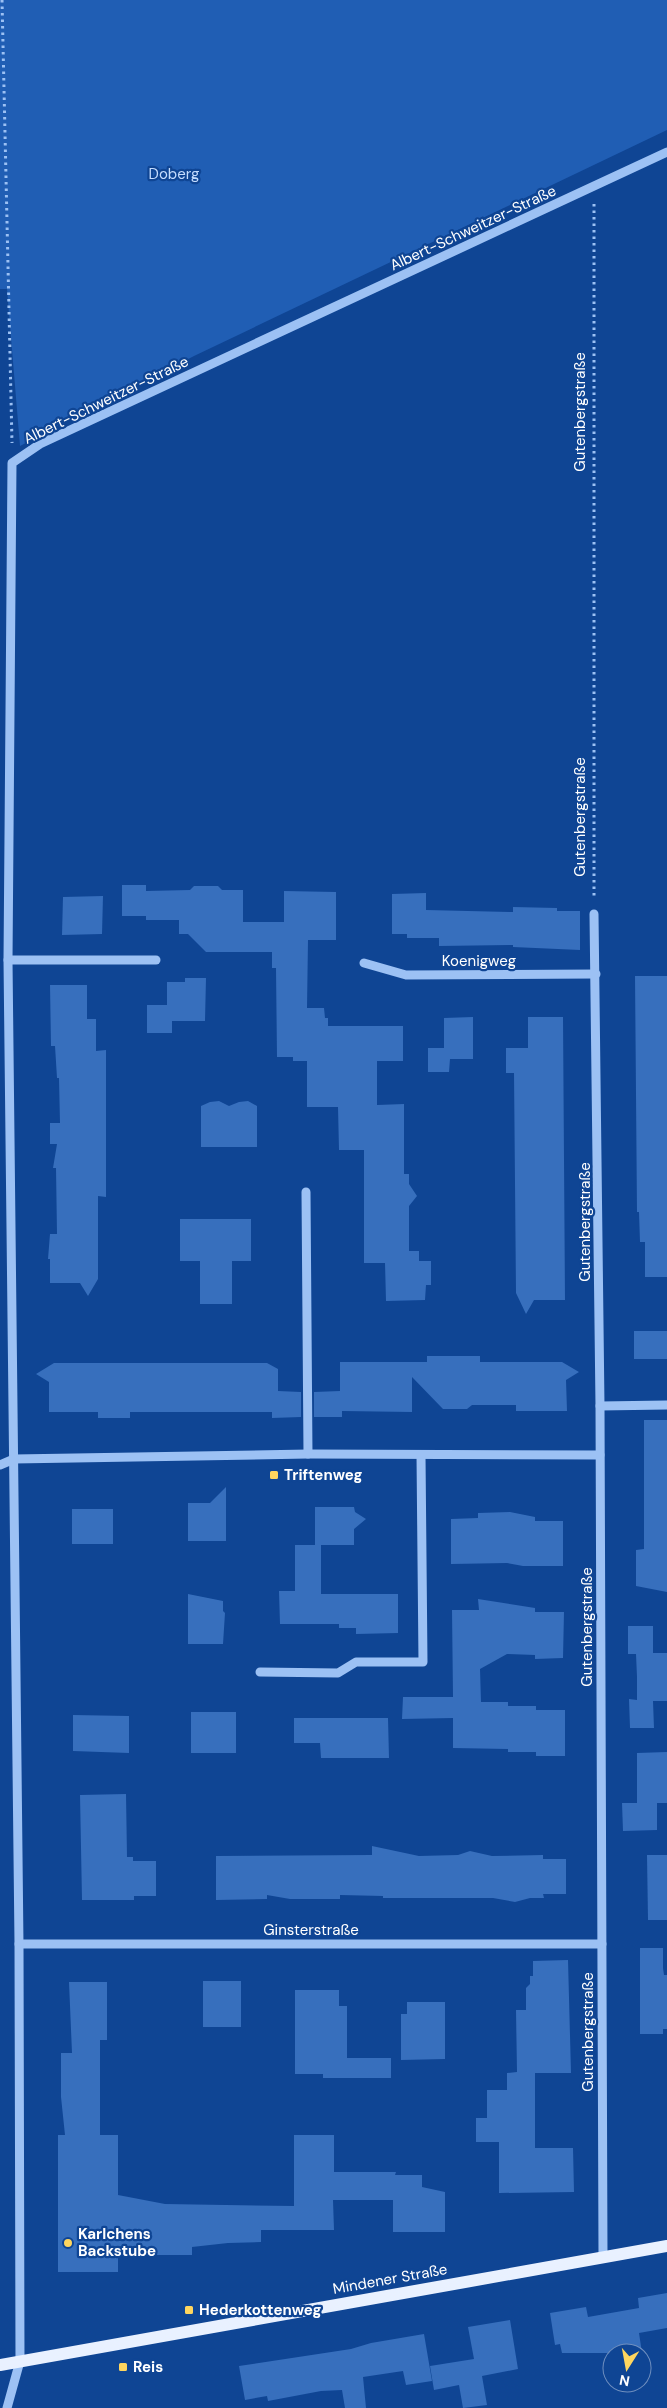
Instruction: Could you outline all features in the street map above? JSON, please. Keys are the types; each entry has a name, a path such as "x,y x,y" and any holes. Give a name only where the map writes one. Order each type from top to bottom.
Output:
{"main road":[{"name":"Mindener Straße","path":"0,2365 667,2246"}],"street":[{"name":"Albert-Schweitzer-Straße","path":"14,1459 4,1048 8,960 12,463 49,440 667,152"},
{"name":"Gutenbergstraße","path":"594,914 600,1406 603,2257"},
{"path":"8,960 156,960"},
{"name":"Koenigweg","path":"364,964 406,975 596,974"},
{"path":"306,1192 308,1454"},
{"path":"600,1406 667,1405"},
{"path":"0,1465 14,1459 308,1454 600,1455"},
{"path":"260,1672 338,1673 356,1662 423,1662 421,1455"},
{"path":"7,2408 20,2361 19,1944 14,1459"},
{"name":"Ginsterstraße","path":"19,1944 602,1944"}],"path":[{"path":"2,0 12,463"},
{"name":"Gutenbergstraße","path":"594,186 594,914"}],"green space":[{"name":"Doberg","path":"0,0 667,0 667,130 194,356 20,446 7,289 0,289"}],"building":[{"path":"122,885 146,885 146,891 190,890 194,886 218,886 222,890 243,890 243,922 284,922 284,891 336,892 336,940 308,940 307,1008 324,1008 325,1018 328,1018 328,1026 403,1026 403,1061 377,1061 377,1105 404,1104 404,1174 409,1174 409,1184 417,1196 409,1206 409,1251 419,1251 419,1261 431,1261 431,1285 426,1285 425,1300 386,1301 385,1263 364,1263 364,1150 339,1150 338,1107 307,1107 307,1061 293,1061 293,1057 277,1057 276,968 272,968 272,952 206,952 188,934 179,934 179,920 146,920 146,916 122,916"},
{"path":"426,893 426,910 513,912 513,907 557,908 557,911 580,911 580,950 513,947 513,945 439,946 439,938 407,938 407,934 392,934 392,894"},
{"path":"103,896 102,934 62,935 63,897"},
{"path":"635,976 667,976 667,1277 645,1277 645,1242 640,1242 639,1212 637,1212"},
{"path":"185,978 206,978 205,1021 172,1021 172,1033 147,1033 147,1005 167,1005 167,982 185,982"},
{"path":"50,985 87,985 87,1019 96,1019 96,1051 106,1050 106,1197 98,1196 98,1279 88,1296 80,1283 50,1283 50,1259 48,1259 50,1234 57,1234 56,1168 53,1168 57,1144 50,1144 50,1123 60,1123 59,1078 57,1078 55,1046 51,1046"},
{"path":"473,1017 473,1059 450,1059 449,1072 428,1072 428,1048 444,1048 444,1018"},
{"path":"528,1017 563,1017 565,1300 534,1300 526,1314 516,1293 514,1073 506,1073 506,1048 528,1048"},
{"path":"219,1101 229,1106 248,1101 257,1106 257,1147 201,1147 201,1106"},
{"path":"180,1219 251,1219 251,1261 232,1261 232,1304 200,1304 200,1261 180,1261"},
{"path":"634,1331 667,1331 667,1359 634,1359"},
{"path":"427,1356 480,1356 480,1362 562,1362 579,1372 566,1380 567,1411 516,1411 516,1405 472,1405 467,1409 443,1409 412,1377 412,1412 342,1411 342,1417 314,1417 314,1392 340,1391 340,1362 427,1362"},
{"path":"54,1363 267,1363 278,1369 278,1391 301,1392 301,1417 272,1418 272,1412 130,1412 130,1418 98,1418 98,1412 49,1412 49,1382 36,1374"},
{"path":"644,1420 667,1420 667,1592 636,1586 636,1550 644,1549"},
{"path":"226,1487 226,1541 188,1541 188,1503 210,1503"},
{"path":"315,1507 354,1507 355,1512 366,1519 354,1529 354,1545 315,1545"},
{"path":"72,1509 113,1509 113,1544 72,1544"},
{"path":"510,1512 535,1517 535,1521 563,1521 563,1566 523,1566 507,1563 451,1564 451,1519 478,1518 478,1513"},
{"path":"295,1545 321,1545 321,1594 398,1594 398,1633 356,1634 356,1628 339,1628 339,1624 280,1624 279,1591 295,1591"},
{"path":"188,1594 223,1601 223,1611 225,1613 223,1644 188,1644"},
{"path":"478,1599 535,1608 535,1612 564,1612 563,1658 535,1659 535,1655 507,1654 480,1669 481,1702 508,1702 508,1706 536,1706 536,1710 565,1710 565,1756 536,1756 536,1752 508,1752 508,1749 453,1748 453,1718 402,1719 403,1697 453,1697 452,1610 479,1610"},
{"path":"628,1626 653,1626 653,1653 667,1653 667,1701 653,1701 654,1728 630,1728 629,1699 637,1700 637,1677 636,1654 628,1654"},
{"path":"191,1712 236,1712 236,1753 191,1753"},
{"path":"73,1715 129,1716 129,1753 73,1751"},
{"path":"294,1718 388,1718 389,1758 321,1758 320,1743 294,1743"},
{"path":"667,1752 667,1803 637,1803 637,1753"},
{"path":"126,1794 127,1857 133,1857 133,1861 156,1861 156,1896 134,1896 134,1900 82,1900 80,1795"},
{"path":"622,1803 657,1803 657,1830 623,1831"},
{"path":"372,1846 419,1856 458,1855 470,1851 492,1856 543,1855 543,1859 566,1859 566,1894 543,1894 544,1898 530,1898 515,1902 493,1898 383,1898 383,1896 340,1895 340,1899 290,1899 267,1895 267,1899 216,1900 216,1856 372,1855"},
{"path":"647,1855 667,1855 667,1920 648,1920"},
{"path":"640,1948 663,1948 664,1975 667,1975 667,2029 663,2029 663,2034 640,2034"},
{"path":"568,1960 571,2073 535,2073 535,2148 573,2148 574,2192 499,2193 499,2142 476,2142 476,2118 487,2118 487,2090 507,2090 507,2073 517,2072 516,2010 526,2010 526,1988 530,1984 530,1976 533,1976 533,1961"},
{"path":"203,1981 241,1981 241,2027 203,2027"},
{"path":"69,1982 107,1982 107,2040 100,2040 100,2135 118,2135 118,2195 165,2204 294,2206 294,2135 334,2135 334,2172 396,2172 395,2175 422,2175 422,2187 445,2192 445,2232 393,2232 393,2200 333,2200 334,2230 261,2230 261,2242 192,2247 192,2255 118,2255 118,2272 58,2272 58,2135 65,2135 61,2097 61,2053 72,2053"},
{"path":"295,1990 339,1990 339,2006 347,2006 347,2058 391,2058 391,2078 323,2078 323,2074 295,2074"},
{"path":"407,2002 445,2002 445,2059 401,2060 401,2014 407,2014"},
{"path":"667,2293 667,2328 639,2333 640,2343 602,2343 602,2353 562,2353 560,2344 555,2345 550,2313 586,2307 588,2317 639,2308 638,2298"},
{"path":"510,2320 518,2369 482,2376 487,2405 463,2408 459,2385 434,2390 430,2366 474,2359 468,2327"},
{"path":"424,2334 432,2381 406,2385 403,2371 363,2377 366,2408 345,2408 342,2390 321,2391 268,2401 267,2396 245,2400 239,2366 351,2349 371,2343"}],"place":[{"name":"Triftenweg","path":"274,1475"},
{"name":"Karlchens Backstube","path":"68,2243"},
{"name":"Hederkottenweg","path":"189,2310"},
{"name":"Reis","path":"123,2367"}]}
